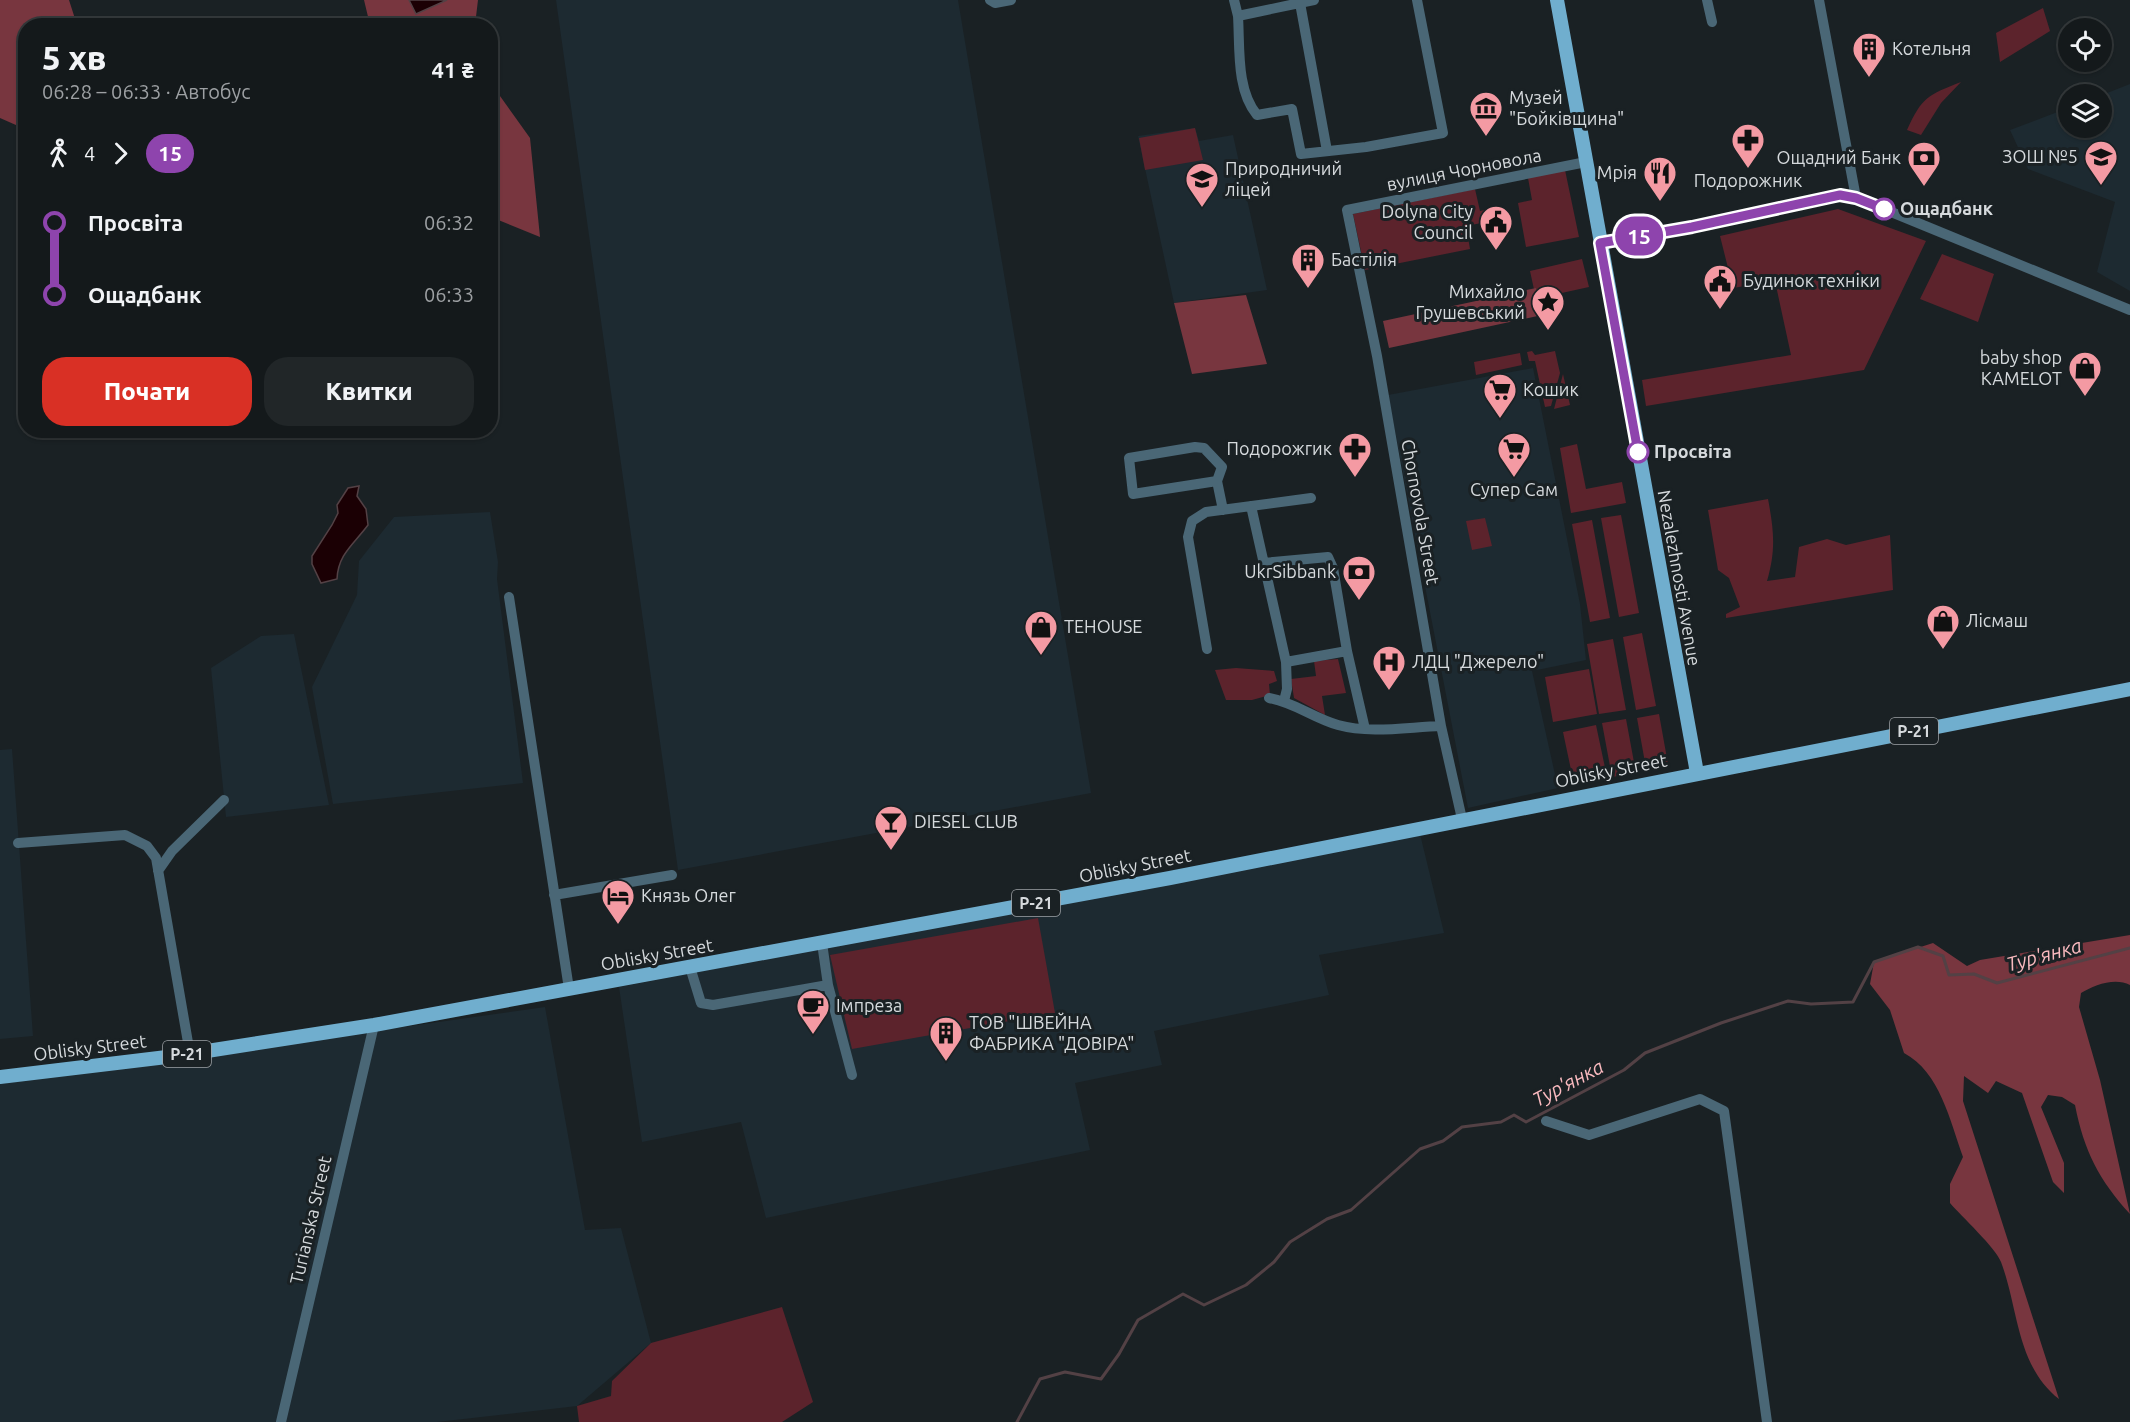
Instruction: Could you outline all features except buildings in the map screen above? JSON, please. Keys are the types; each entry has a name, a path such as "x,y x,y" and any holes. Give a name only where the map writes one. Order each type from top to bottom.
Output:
{"main road":[{"name":"Nezalezhnosti Avenue","path":"1557,0 1697,773"},
{"name":"Oblisky Street","path":"0,1077 190,1054 374,1025 1170,878 2130,689"}],"street":[{"path":"990,0 995,3 1011,0"},
{"path":"1234,0 1238,16 1242,71 1248,104 1257,115 1292,109 1301,154 1443,133 1417,0"},
{"path":"1238,16 1314,0"},
{"path":"1707,0 1712,22"},
{"path":"1819,0 1856,198"},
{"path":"1300,3 1327,151"},
{"name":"вулиця Чорновола","path":"1441,726 1377,356 1347,210 1586,162"},
{"path":"1600,243 1692,227 1811,199 1840,195 1856,198 2130,310"},
{"path":"1217,481 1132,494 1129,458 1195,447 1204,448 1222,467 1217,481 1223,510"},
{"path":"1207,649 1188,531 1196,516 1311,498"},
{"path":"1251,506 1286,662 1287,689 1284,701"},
{"path":"1263,563 1328,557 1333,568 1347,651 1365,729"},
{"path":"509,597 569,989"},
{"path":"1286,662 1347,651"},
{"path":"1269,698 1284,701 1338,725 1365,729 1441,726 1462,819"},
{"path":"158,871 172,850 224,800"},
{"path":"18,843 125,835 147,846 156,858 190,1054"},
{"path":"554,895 672,875"},
{"path":"822,943 828,985 852,1075"},
{"path":"690,967 701,1003 713,1005 828,985"},
{"name":"Turianska Street","path":"281,1422 374,1025"},
{"path":"1546,1121 1588,1135 1700,1099 1724,1111 1767,1422"}],"shaded area":[{"path":"0,0 69,0 75,18 18,18 18,126 0,118"},
{"path":"364,0 478,0 476,18 368,18"},
{"path":"409,0 447,0 416,14"},
{"path":"556,0 958,0 1091,793 678,870"},
{"path":"2043,8 2050,31 2000,62 1996,33"},
{"path":"1961,82 1941,103 1921,135 1907,130 1917,110 1927,98"},
{"name":"ЗОШ №5","path":"2130,84 2130,291 2097,272 2115,202 2028,169 2010,130 2058,112 2058,138 2112,138 2112,91"},
{"path":"498,93 530,138 540,237 498,220"},
{"name":"Природничий ліцей","path":"1195,128 1199,141 1233,135 1267,290 1174,303 1138,136"},
{"path":"1195,128 1203,160 1145,170 1139,138"},
{"path":"1565,170 1579,237 1526,247 1518,203 1532,200 1528,178"},
{"path":"1475,189 1480,211 1494,208 1497,220 1466,226 1470,249 1365,270 1353,214"},
{"path":"1838,209 1926,241 1864,370 1646,406 1642,380 1791,355 1775,281 1733,288 1720,236"},
{"path":"1942,254 1994,274 1978,322 1920,299"},
{"path":"1582,259 1589,287 1548,296 1546,292 1535,294 1530,271"},
{"path":"1536,288 1542,315 1389,348 1383,321"},
{"path":"1246,295 1267,364 1192,374 1174,303"},
{"path":"1532,351 1535,355 1555,351 1560,373 1551,406 1545,407 1535,361 1529,361 1527,352"},
{"path":"1520,353 1522,365 1476,375 1474,362"},
{"path":"1533,368 1580,604 1586,660 1532,671 1558,788 1468,808 1388,395"},
{"path":"1563,374 1570,405 1554,409"},
{"path":"1577,444 1586,489 1622,482 1626,503 1571,513 1560,448"},
{"path":"359,486 357,496 366,509 368,525 344,556 337,579 321,583 312,564 312,556 332,525 338,513 337,505 348,488"},
{"path":"1768,499 1773,540 1772,560 1767,581 1795,577 1799,547 1827,539 1846,545 1890,535 1893,590 1726,618 1726,614 1740,607 1729,578 1718,570 1708,510"},
{"path":"490,512 498,562 497,579 523,783 333,804 312,687 357,595 359,561 394,517"},
{"path":"1621,515 1639,613 1619,617 1601,518"},
{"path":"1485,518 1492,546 1472,550 1466,521"},
{"path":"1592,520 1610,618 1590,622 1572,524"},
{"path":"1642,633 1656,706 1636,710 1623,637"},
{"path":"294,634 329,805 226,817 211,668 261,636"},
{"path":"1613,639 1626,710 1599,714 1587,644"},
{"path":"1338,659 1346,693 1322,696 1325,715 1294,698 1291,679 1316,676 1314,661"},
{"path":"1236,668 1274,671 1277,681 1269,684 1270,695 1252,700 1226,700 1215,670"},
{"path":"1589,669 1597,714 1553,722 1545,677"},
{"path":"1659,714 1668,764 1646,768 1637,718"},
{"path":"1626,719 1636,773 1612,777 1602,723"},
{"path":"1596,725 1607,777 1574,784 1563,732"},
{"path":"12,749 33,1036 0,1039 0,750"},
{"path":"1420,834 1444,933 1319,955 1329,995 1154,1031 1162,1065 1075,1083 1090,1150 766,1218 741,1122 642,1142 619,987"},
{"path":"1038,918 1055,1013 852,1049 830,955"},
{"path":"2130,935 2130,985 2111,982 2092,987 2081,993 2079,1007 2100,1080 2130,1214 2101,1177 2094,1164 2083,1137 2075,1105 2062,1097 2048,1095 2041,1107 2064,1163 2064,1193 2053,1182 2022,1093 1996,1081 1988,1093 1964,1076 1963,1101 2059,1399 2034,1370 2026,1353 2007,1280 1998,1256 1950,1203 1950,1184 1963,1157 1948,1113 1927,1072 1904,1053 1890,1010 1870,984 1874,962 1933,943 1967,966 1980,960"},
{"path":"545,1007 585,1230 621,1228 651,1343 577,1406 437,1422 0,1422 0,1084"},
{"path":"782,1307 813,1402 782,1422 579,1422 577,1406 611,1396 612,1381 651,1343"}],"waterway":[{"name":"Тур'янка","path":"1017,1422 1040,1379 1065,1372 1101,1379 1119,1354 1138,1320 1183,1294 1204,1305 1246,1285 1274,1262 1290,1242 1327,1219 1351,1210 1420,1149 1443,1141 1462,1127 1501,1122 1514,1115 1526,1122 1624,1070 1645,1053 1721,1023 1788,1001 1811,1004 1853,1002 1874,962 1918,947 1943,956 1949,975 1974,974 1997,983 2130,948"}],"bus line":[{"name":"15","path":"1638,452 1600,243 1692,227 1811,199 1840,195 1856,198 1884,209"}],"place":[{"name":"Котельня","path":"1869,78"},
{"name":"Музей \"Бойківщина\"","path":"1486,137"},
{"name":"Подорожник","path":"1748,169"},
{"name":"ЗОШ №5","path":"2101,186"},
{"name":"Ощадний Банк","path":"1924,187"},
{"name":"Мрія","path":"1660,202"},
{"name":"Природничий ліцей","path":"1202,208"},
{"name":"Ощадбанк","path":"1884,209"},
{"name":"Dolyna City Council","path":"1496,251"},
{"name":"Бастілія","path":"1308,289"},
{"name":"Будинок техніки","path":"1720,310"},
{"name":"Михайло Грушевський","path":"1548,331"},
{"name":"baby shop KAMELOT","path":"2085,397"},
{"name":"Кошик","path":"1500,419"},
{"name":"Просвіта","path":"1638,452"},
{"name":"Подорожгик","path":"1355,478"},
{"name":"Супер Сам","path":"1514,478"},
{"name":"UkrSibbank","path":"1359,601"},
{"name":"Лісмаш","path":"1943,650"},
{"name":"TEHOUSE","path":"1041,656"},
{"name":"ЛДЦ \"Джерело\"","path":"1389,691"},
{"name":"DIESEL CLUB","path":"891,851"},
{"name":"Князь Олег","path":"618,925"},
{"name":"Імпреза","path":"813,1035"},
{"name":"ТОВ \"ШВЕЙНА ФАБРИКА \"ДОВІРА\"","path":"946,1062"}]}
